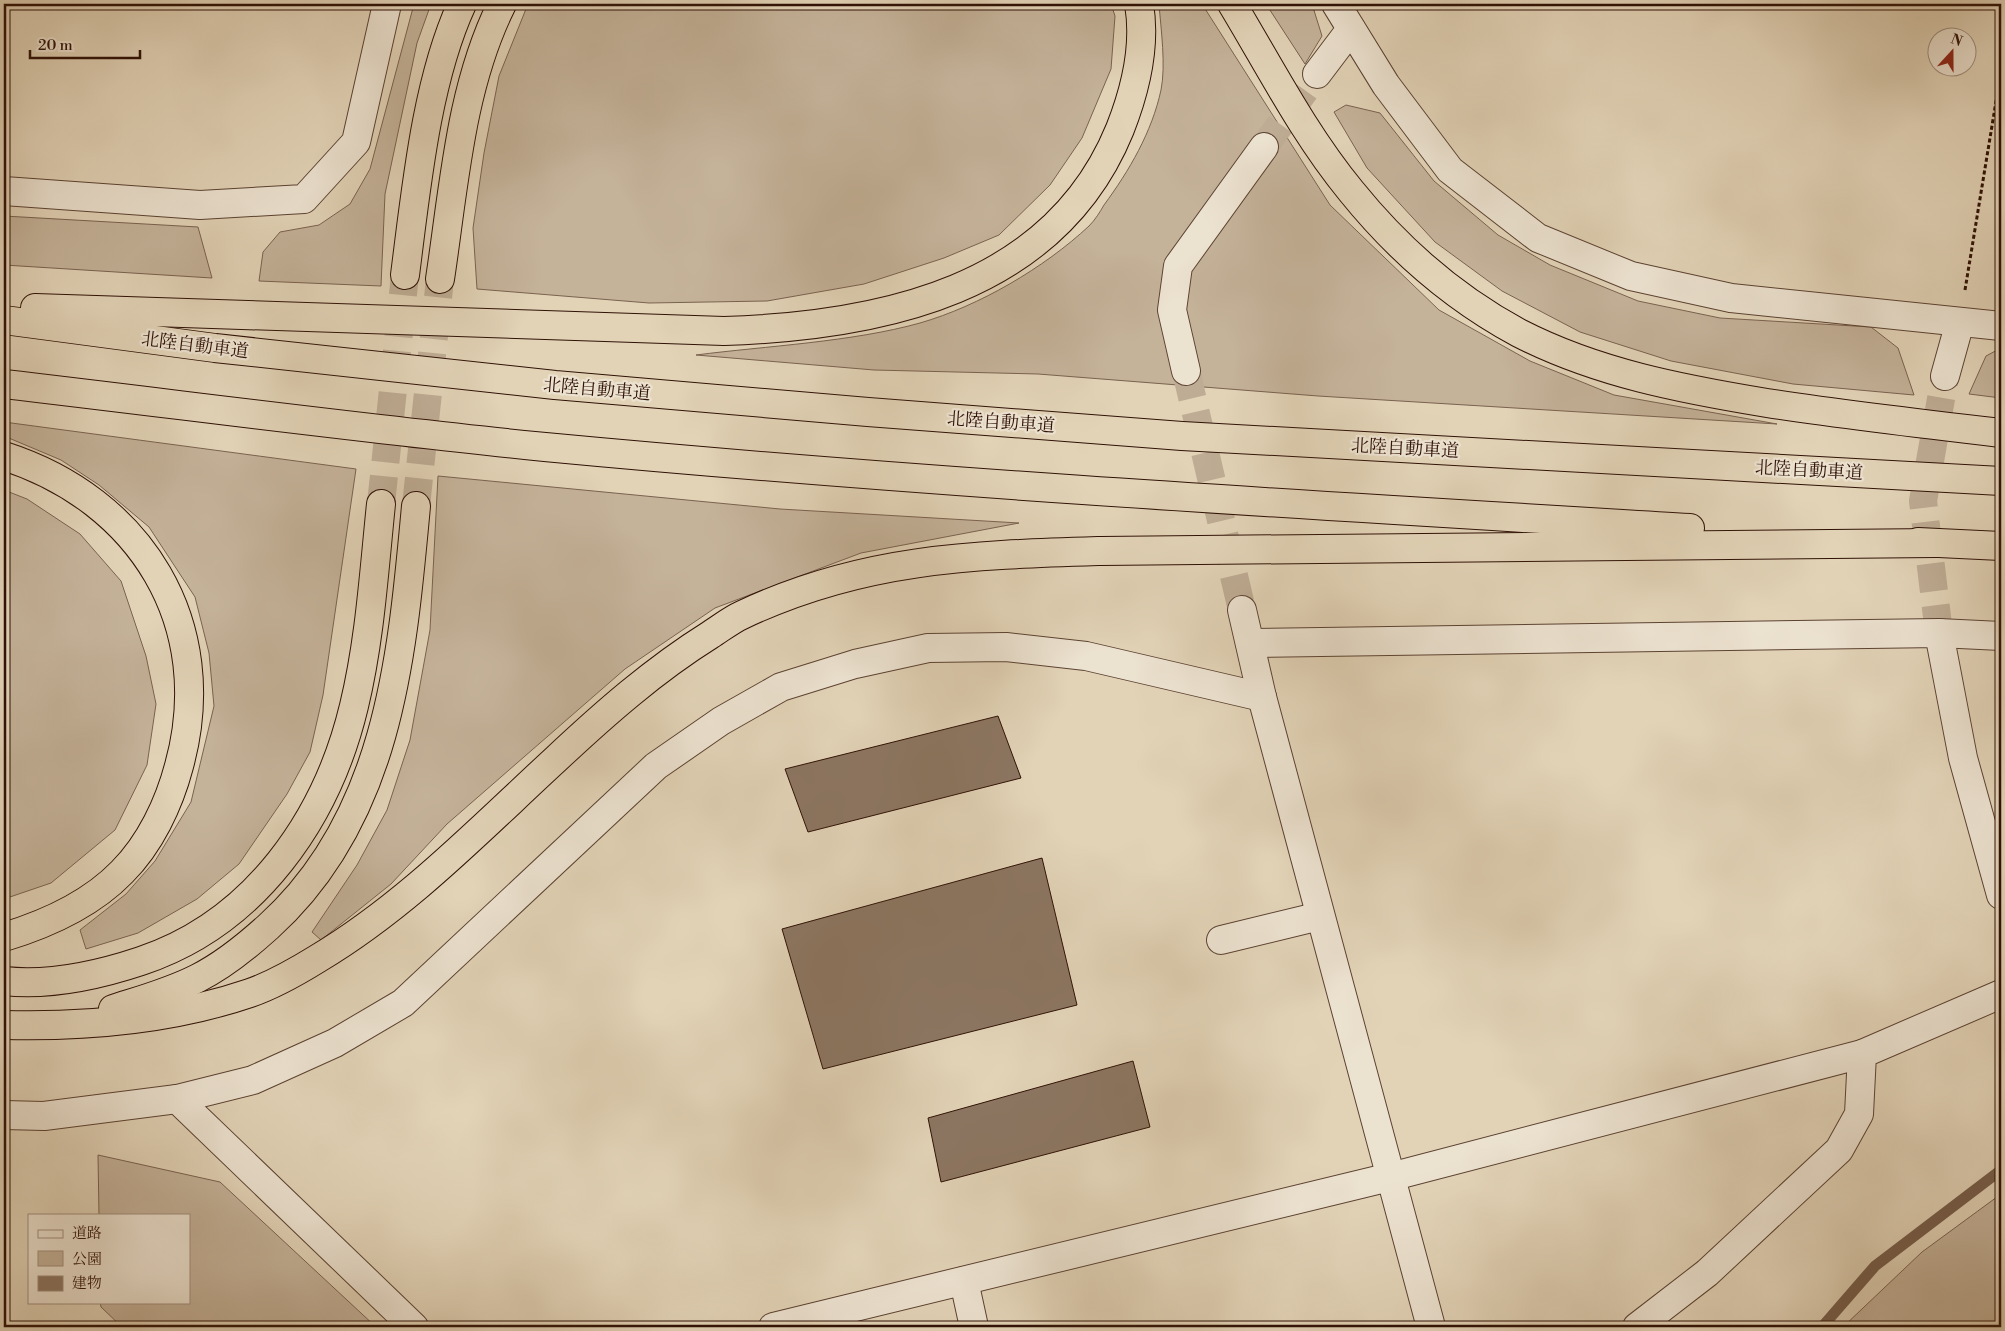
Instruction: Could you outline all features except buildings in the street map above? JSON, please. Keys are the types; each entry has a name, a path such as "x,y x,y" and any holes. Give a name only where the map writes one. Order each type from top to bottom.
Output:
{"highway":[{"path":"405,275 428,117 442,62 462,4"},
{"path":"440,279 463,130 476,71 502,4"},
{"path":"4,307 600,329 724,331 787,329 844,322 900,310 952,291 1000,267 1046,234 1082,199 1110,153 1128,109 1139,60 1141,15 1139,4"},
{"path":"1232,4 1313,140 1350,191 1388,234 1428,271 1472,304 1519,333 1582,360 1626,375 1682,389 1852,416 2001,434"},
{"name":"北陸自動車道","path":"4,320 215,348 546,384 868,412 1192,436 2001,482"},
{"path":"4,384 541,446 856,474 1182,498 2001,546"},
{"path":"4,456 28,464 74,486 116,519 148,557 171,600 186,645 191,692 186,741 173,789 152,832 122,872 86,901 43,925 4,937"},
{"path":"4,981 64,979 114,970 159,955 202,933 238,907 298,840 322,796 340,754 354,706 364,657 381,504"},
{"path":"37,1026 95,1015 148,998 198,978 247,947 286,911 318,874 340,839 359,800 376,756 389,711 407,600 416,506"},
{"path":"4,1026 37,1026 147,1018 201,1007 252,992 301,969 347,941 395,906 449,859 593,724 642,683 691,647 740,616 803,590 866,571 923,561 992,555 1101,551 1936,543"}],"street":[{"path":"4,191 200,205 304,199 356,142 387,4"},
{"path":"1336,4 1386,85 1450,170 1538,238 1631,276 1730,298 2001,326"},
{"path":"1317,74 1351,29"},
{"path":"1186,371 1172,310 1178,266 1264,147"},
{"path":"1945,376 1960,322"},
{"path":"1242,610 1262,697 1431,1327"},
{"path":"1250,643 1939,633 2001,636"},
{"path":"1939,633 1963,758 2001,895"},
{"path":"4,1114 44,1116 177,1099 253,1080 335,1043 403,1002 656,766 721,721 781,687 855,664 928,648 1006,647 1086,656 1262,697"},
{"path":"1221,940 1320,916"},
{"path":"773,1327 1390,1177 1862,1054 2001,994"},
{"path":"1637,1327 1707,1273 1839,1150 1859,1114 1862,1054"},
{"path":"177,1099 414,1327"},
{"path":"964,1281 974,1327"}],"path":[{"path":"1960,322 2001,72"}],"green space":[{"path":"414,4 431,4 417,43 385,194 381,286 259,281 263,252 280,232 319,225 350,204 370,169"},
{"path":"528,4 1111,4 1115,16 1111,69 1082,138 1050,185 999,235 944,258 864,284 767,301 649,303 477,289 473,228 484,153 499,76"},
{"path":"1159,4 1202,4 1330,205 1439,310 1530,361 1614,395 1777,424 1318,396 1038,374 874,370 696,355 866,335 920,323 965,307 988,296 1031,271 1071,242 1089,226 1122,179 1146,136 1152,121 1161,90 1163,70"},
{"path":"1266,4 1312,4 1322,36 1305,64"},
{"path":"1346,105 1380,113 1434,181 1498,235 1550,265 1638,301 1720,318 1871,327 1898,348 1914,395 1793,384 1671,361 1580,332 1502,291 1435,242 1367,168 1334,112"},
{"path":"4,216 198,227 212,278 4,265"},
{"path":"2001,348 2001,398 1969,394 1986,356"},
{"path":"4,422 356,469 323,695 310,752 287,794 239,864 197,899 138,933 86,949 80,930 126,894 155,861 191,802 214,706 209,653 195,597 149,527 99,485 61,460 4,436"},
{"path":"438,476 780,509 1019,523 861,553 715,608 625,669 447,824 391,884 321,940 312,932 357,865 387,810 410,740 430,630"},
{"path":"4,490 27,499 80,534 121,581 146,656 156,704 147,765 115,830 51,883 4,899"},
{"path":"98,1155 220,1182 376,1327 122,1327 101,1307 100,1304 190,1304 190,1214 99,1214"},
{"path":"2001,1194 2001,1327 1843,1327 1922,1252"}],"waterway":[{"path":"1822,1327 1875,1266 2001,1170"}],"tunnel":[{"path":"1264,147 1317,74"},
{"path":"381,504 405,275"},
{"path":"416,506 440,279"},
{"path":"1186,371 1242,610"},
{"path":"1939,633 1923,501 1945,376"}]}
